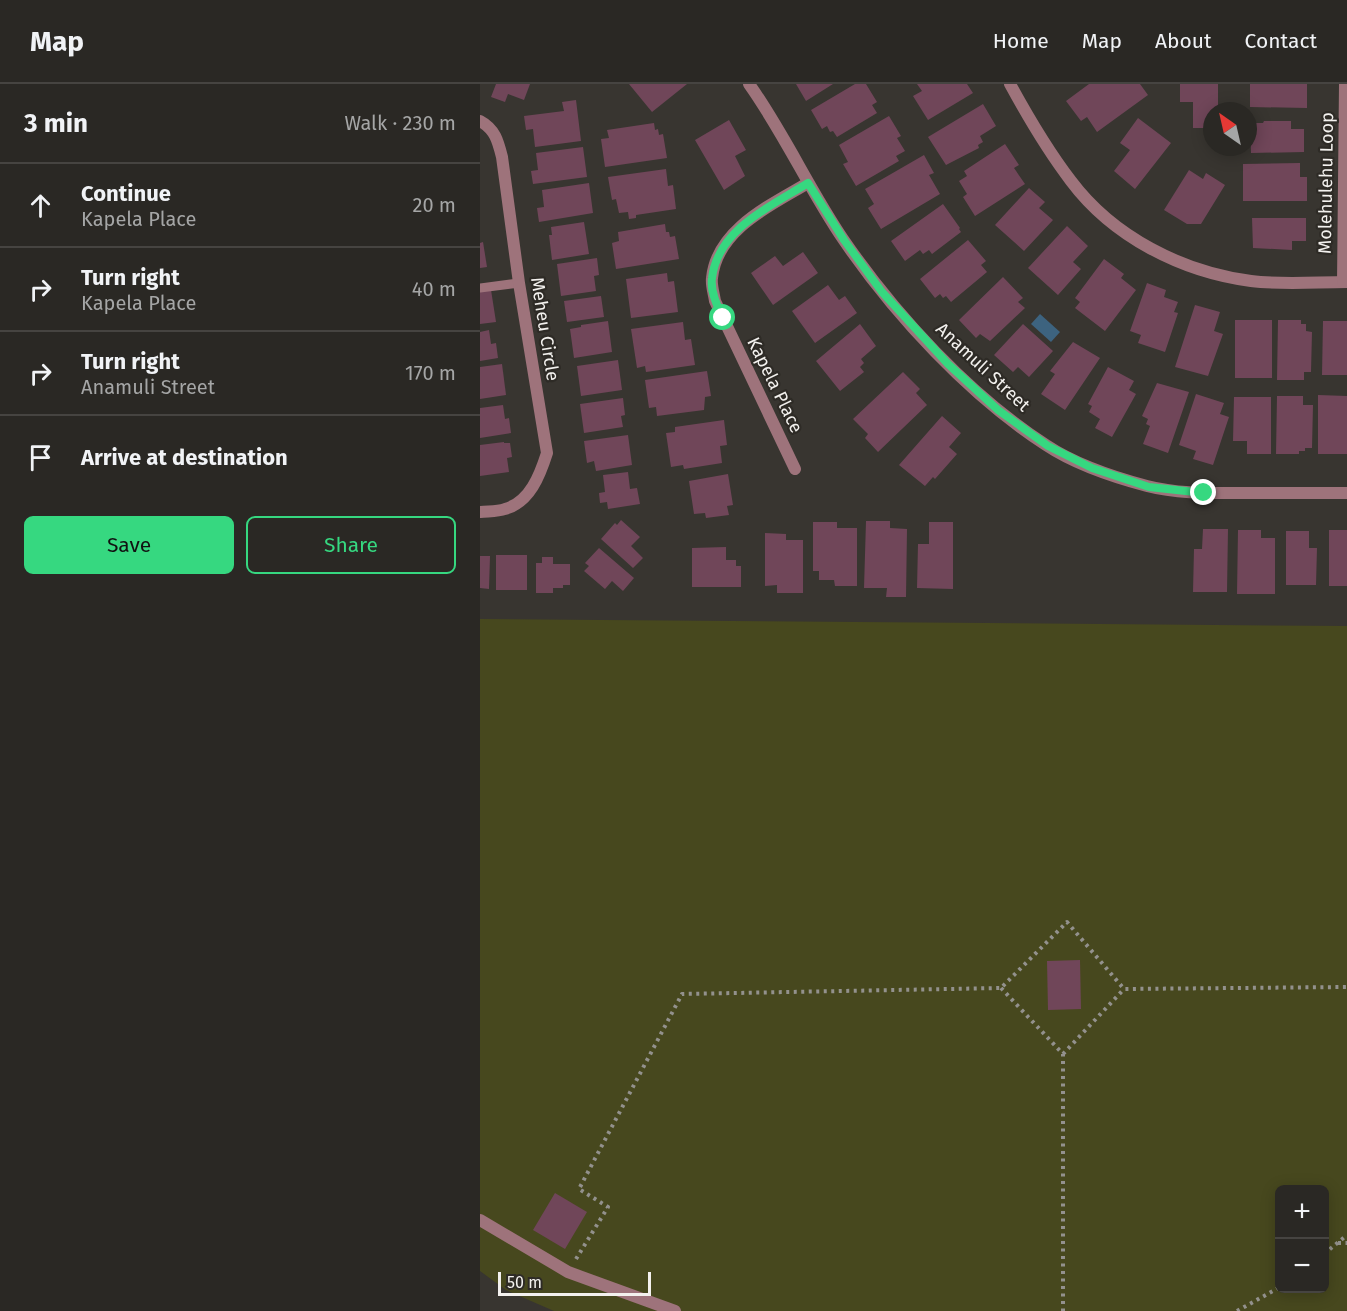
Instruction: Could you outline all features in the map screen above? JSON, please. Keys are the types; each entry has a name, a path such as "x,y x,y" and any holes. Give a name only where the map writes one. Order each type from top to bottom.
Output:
{"street":[{"name":"Anamuli Street","path":"749,84 844,240 882,292 948,364 998,410 1048,446 1092,468 1149,487 1204,493 1347,493"},
{"path":"1010,84 1042,138 1072,182 1116,226 1147,247 1209,274 1252,282 1345,282"},
{"name":"Molehulehu Loop","path":"1345,84 1345,282"},
{"name":"Meheu Circle","path":"480,121 491,127 498,140 502,157 519,283 547,453 541,472 527,496 506,509 480,512"},
{"name":"Kapela Place","path":"795,469 715,301 711,279 722,251 731,237 750,218 808,183"},
{"path":"480,1220 568,1272 675,1311"}],"lane":[{"path":"480,288 519,283"}],"path":[{"path":"568,1272 608,1207 579,1189 682,994 1001,988 1067,922 1124,989"},
{"path":"1063,1311 1063,1054 1124,989 1347,987"},
{"path":"1001,988 1063,1054"},
{"path":"1329,1250 1347,1235"},
{"path":"1338,1243 1347,1243"},
{"path":"1237,1311 1275,1290"}],"shaded area":[{"path":"480,619 1347,626 1347,1311 554,1311 506,1290 480,1271"}],"water":[{"path":"1040,314 1060,332 1051,342 1031,324"}],"building":[{"path":"496,84 530,84 524,100 508,94 505,102 491,97"},
{"path":"629,84 687,84 652,112"},
{"path":"796,84 833,84 806,101"},
{"path":"855,84 866,84 877,102 872,105 877,113 837,137 833,131 830,132 827,126 822,129 811,110"},
{"path":"917,84 967,84 973,93 928,120 913,96 922,91"},
{"path":"1089,84 1140,84 1148,95 1097,132 1087,117 1081,121 1066,101"},
{"path":"1180,84 1218,84 1218,102 1203,102 1203,128 1193,128 1193,102 1180,102"},
{"path":"1250,84 1307,84 1307,108 1257,107 1257,102 1250,102"},
{"path":"576,100 581,141 535,147 533,129 526,130 524,116 564,111 562,102"},
{"path":"983,104 996,126 980,136 983,142 978,145 979,148 946,165 928,137"},
{"path":"889,116 901,136 897,138 905,151 896,156 899,161 856,186 843,164 848,162 839,145"},
{"path":"1138,118 1171,143 1135,189 1114,171 1130,150 1120,143"},
{"path":"729,120 746,150 735,156 745,176 724,190 695,140"},
{"path":"1264,121 1291,121 1291,129 1304,129 1304,152 1257,153 1257,123"},
{"path":"654,123 659,135 663,134 667,158 605,167 601,139 609,138 607,130"},
{"path":"1005,144 1019,165 1014,168 1025,184 975,216 963,197 967,194 959,181 967,176 964,171"},
{"path":"583,147 587,177 533,184 531,171 538,170 536,153"},
{"path":"924,155 934,173 929,175 940,194 881,229 868,208 874,204 865,189"},
{"path":"1300,163 1300,177 1307,177 1307,201 1243,201 1243,164"},
{"path":"666,169 668,186 673,185 676,209 636,215 636,218 629,219 628,212 619,213 616,199 612,200 608,177"},
{"path":"1189,170 1203,179 1206,173 1225,185 1201,224 1187,224 1164,210"},
{"path":"589,183 593,213 539,222 537,208 544,207 542,190"},
{"path":"1029,188 1045,202 1039,208 1053,220 1024,251 995,225"},
{"path":"943,204 961,232 932,254 929,250 923,254 920,250 905,261 891,241"},
{"path":"1252,218 1306,218 1306,241 1292,241 1292,250 1253,248"},
{"path":"584,222 589,254 552,260 549,235 552,235 551,227"},
{"path":"665,224 666,232 669,232 670,237 675,236 679,259 616,269 612,243 619,241 618,232"},
{"path":"1067,226 1088,246 1073,262 1081,269 1058,295 1028,268"},
{"path":"968,240 986,261 981,265 987,272 951,302 946,296 943,298 940,294 935,298 920,279"},
{"path":"483,242 487,267 480,268 480,243"},
{"path":"803,252 818,273 773,305 751,273 775,256 783,266"},
{"path":"597,258 599,275 594,276 596,291 561,296 557,264"},
{"path":"1104,259 1124,274 1121,278 1136,290 1105,331 1075,308 1080,302 1075,298"},
{"path":"667,273 668,282 674,281 678,312 631,318 626,279"},
{"path":"1003,277 1023,298 1018,302 1025,308 990,341 980,334 976,338 959,320"},
{"path":"1147,283 1166,290 1164,297 1178,302 1174,312 1178,313 1165,352 1138,343 1141,335 1130,331"},
{"path":"828,285 839,300 845,296 857,313 815,343 792,311"},
{"path":"491,290 496,322 480,324 480,292"},
{"path":"601,296 604,317 567,322 564,301"},
{"path":"1195,305 1220,312 1214,331 1223,334 1208,376 1175,367"},
{"path":"1235,320 1272,320 1272,378 1235,378"},
{"path":"1278,320 1301,320 1301,324 1306,324 1306,331 1312,332 1311,372 1304,372 1304,380 1277,380"},
{"path":"608,321 612,352 574,358 570,329"},
{"path":"1323,321 1347,321 1347,375 1322,375"},
{"path":"683,322 685,340 691,339 695,365 646,372 645,366 637,368 631,329"},
{"path":"860,324 876,346 861,359 864,363 860,367 864,372 840,391 816,361"},
{"path":"1023,324 1053,351 1029,377 1018,367 1013,372 994,355"},
{"path":"489,330 491,344 496,343 498,358 480,361 480,332"},
{"path":"1073,342 1100,358 1065,410 1041,394 1055,374 1050,371"},
{"path":"618,360 622,390 581,396 577,366"},
{"path":"502,364 506,395 480,399 480,367"},
{"path":"1108,367 1134,381 1129,390 1136,394 1112,437 1095,428 1100,419 1089,412 1092,406 1088,404"},
{"path":"707,371 711,396 705,397 704,410 657,416 656,407 649,408 645,380"},
{"path":"903,372 920,389 916,393 927,405 878,452 865,438 868,434 853,419"},
{"path":"1157,383 1189,392 1168,453 1143,444 1150,426 1146,424 1148,419 1142,416"},
{"path":"1196,394 1224,403 1220,414 1229,417 1213,465 1193,459 1196,451 1179,445"},
{"path":"1318,395 1347,396 1347,454 1318,454"},
{"path":"1277,396 1303,396 1303,405 1313,405 1312,448 1305,448 1305,451 1299,451 1299,454 1276,454"},
{"path":"1234,397 1271,397 1271,454 1247,454 1247,441 1233,441"},
{"path":"623,398 625,415 621,416 623,427 584,433 580,404"},
{"path":"503,405 505,419 509,418 511,433 480,438 480,408"},
{"path":"942,416 961,433 949,447 957,454 935,479 933,477 925,486 899,465"},
{"path":"724,420 727,445 720,446 722,463 684,469 683,465 671,467 666,433 675,432 675,427"},
{"path":"628,435 632,465 596,471 594,461 587,463 584,441"},
{"path":"510,443 512,457 507,458 509,472 480,476 480,445"},
{"path":"628,472 630,489 637,488 640,504 608,509 607,502 600,503 599,493 605,492 603,475"},
{"path":"728,474 733,505 727,506 729,515 706,518 705,513 694,514 689,481"},
{"path":"621,520 640,537 631,546 643,558 633,568 601,539 615,523 617,525"},
{"path":"866,521 890,521 890,528 907,529 906,597 886,597 887,588 864,588"},
{"path":"813,522 837,522 837,528 857,528 857,586 835,586 834,580 819,580 819,571 813,571"},
{"path":"929,522 953,522 953,589 917,588 918,544 929,544"},
{"path":"1203,529 1228,529 1227,592 1193,592 1194,549 1202,549"},
{"path":"1238,530 1261,530 1261,538 1275,538 1275,594 1237,594"},
{"path":"1329,530 1347,530 1347,586 1329,586"},
{"path":"1286,531 1309,531 1309,548 1317,548 1316,585 1286,585"},
{"path":"765,533 786,534 786,540 803,540 803,593 777,593 777,585 765,586"},
{"path":"726,547 726,560 736,560 736,566 741,566 741,587 692,587 692,548"},
{"path":"599,548 634,578 623,591 612,581 605,589 584,571 589,566 585,563"},
{"path":"496,555 527,555 527,590 496,590"},
{"path":"480,556 490,556 489,589 480,588"},
{"path":"542,557 553,557 553,564 570,564 570,585 553,588 553,593 536,593 536,563 542,563"},
{"path":"1080,960 1081,1009 1048,1010 1047,961"},
{"path":"555,1193 587,1212 565,1249 533,1230"}],"route":[{"path":"723,318 715,301 711,279 722,251 731,237 750,218 808,183 844,240 882,292 948,364 998,410 1048,446 1092,468 1149,487 1204,493"}]}
